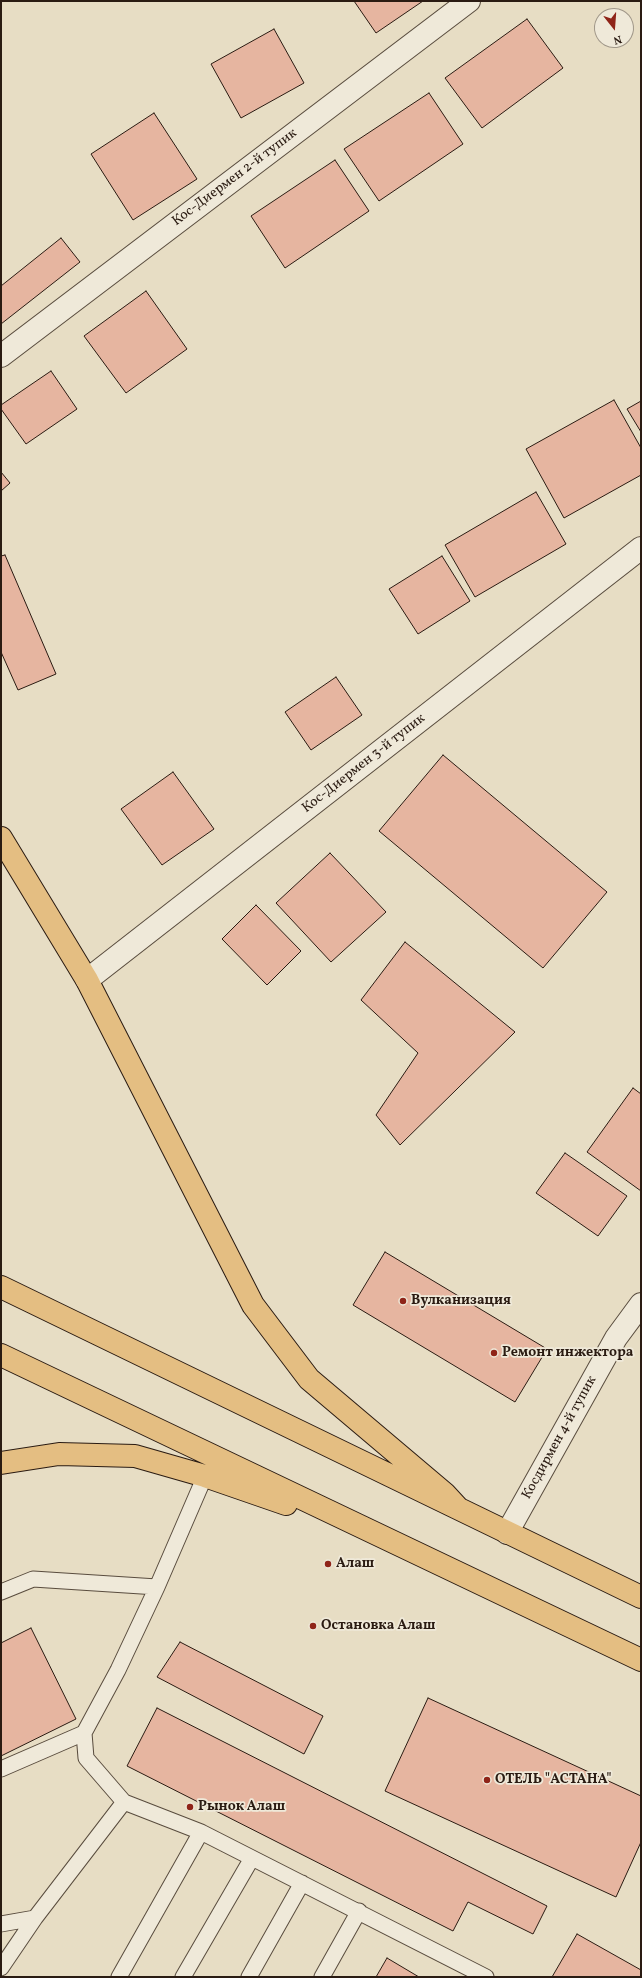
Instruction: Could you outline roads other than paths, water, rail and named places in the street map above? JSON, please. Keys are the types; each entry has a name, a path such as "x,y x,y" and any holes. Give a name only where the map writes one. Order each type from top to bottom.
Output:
{"highway":[{"path":"1,838 87,980 253,1305 309,1379 445,1494 457,1507"},
{"path":"1,1287 641,1597"},
{"path":"1,1355 641,1660"},
{"path":"1,1463 59,1454 135,1456 205,1476 383,1538"}],"street":[{"name":"Кос-Диермен 2-й тупик","path":"1,356 469,1"},
{"name":"Кос-Диермен 3-й тупик","path":"87,980 641,548"},
{"name":"Косдирмен 4-й тупик","path":"508,1532 616,1338 641,1304"}],"lane":[{"path":"205,1476 157,1587 118,1670 84,1734 86,1758 124,1802 201,1832 359,1911 486,1977"},
{"path":"1,1592 33,1579 157,1587"},
{"path":"1,1769 84,1734"},
{"path":"1,1968 35,1918 124,1802"},
{"path":"119,1977 201,1832"},
{"path":"183,1977 252,1858"},
{"path":"249,1977 302,1883"},
{"path":"322,1977 359,1911"},
{"path":"1,1924 35,1918"}],"place":[{"name":"Вулканизация","path":"403,1301"},
{"name":"Ремонт инжектора","path":"494,1353"},
{"name":"Алаш","path":"328,1564"},
{"name":"Остановка Алаш","path":"313,1626"},
{"name":"ОТЕЛЬ \"АСТАНА\"","path":"487,1780"},
{"name":"Рынок Алаш","path":"190,1807"}]}
